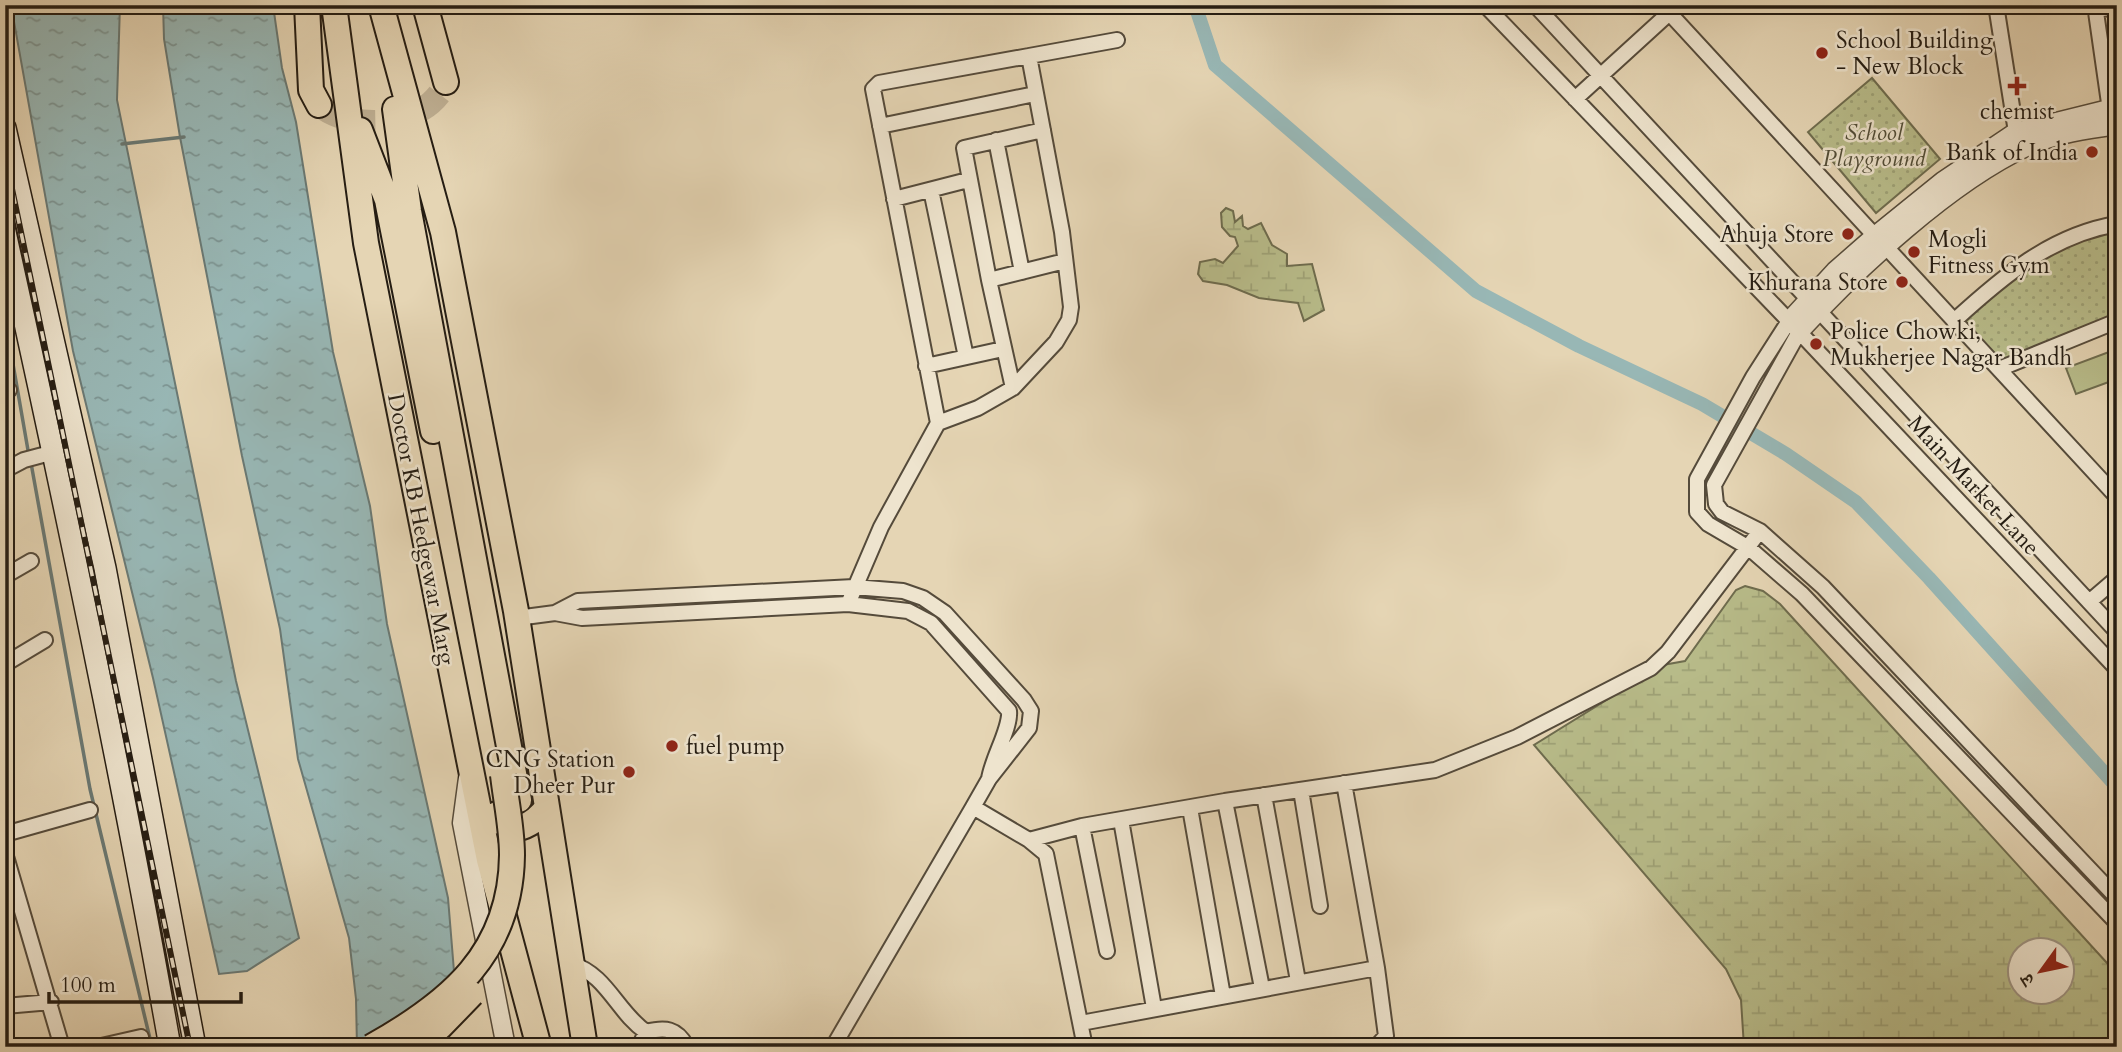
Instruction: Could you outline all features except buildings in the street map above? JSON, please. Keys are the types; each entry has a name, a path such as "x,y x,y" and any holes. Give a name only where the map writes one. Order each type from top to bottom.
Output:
{"highway":[{"path":"307,5 311,90 318,105"},
{"name":"Doctor KB Hedgewar Marg","path":"334,5 366,243 489,860 539,1047"},
{"path":"371,1047 431,1011 485,956 505,906 512,853 503,775 407,249 381,5"},
{"path":"381,5 443,232 517,618 585,1047"},
{"path":"425,5 446,82"},
{"path":"345,93 407,249 519,804 525,872 519,908 508,943 489,975 440,1027 410,1047"},
{"path":"451,672 475,707 498,818 506,826 516,829 539,820 547,807"}],"main road":[{"path":"5,128 105,568 195,1047"},
{"path":"5,232 38,456 141,882 170,1047"}],"street":[{"name":"Main Market Lane","path":"1485,5 1794,326 2116,668"},
{"path":"1535,5 2117,632"},
{"path":"1996,5 2016,132 2029,146"},
{"path":"2114,116 2095,8 2117,7"},
{"path":"1575,99 1670,8 1881,242 2117,497"},
{"path":"848,604 881,527 938,423 873,89 879,83 1117,40"},
{"path":"938,423 978,408 1013,388 1056,342 1069,320 1071,307 1065,261 1029,56"},
{"path":"880,126 1035,94"},
{"path":"2114,116 2016,132 1943,181 1813,305 1748,386 1697,479 1695,506 1702,519 1749,548 1802,594 2117,923"},
{"path":"1881,242 1952,193 2029,146 2114,116"},
{"path":"1013,388 968,180 964,148 1043,130"},
{"path":"996,140 1022,272"},
{"path":"894,199 968,180"},
{"path":"931,190 965,357"},
{"path":"1954,321 2021,263 2082,231 2117,224"},
{"path":"989,280 1065,261"},
{"path":"1999,369 2117,321"},
{"path":"1794,326 1763,395 1717,480 1716,504 1722,512 1760,531 1823,587 2117,898"},
{"path":"926,366 1003,349"},
{"path":"5,470 38,456"},
{"path":"1697,479 1717,480"},
{"path":"1029,840 1082,826 1225,801 1412,775 1462,761 1632,681 1651,668 1668,652 1760,531"},
{"path":"5,576 32,561"},
{"path":"2089,602 2117,578"},
{"path":"555,613 578,601 854,587 903,591 923,598 944,613 1024,700 1031,711 1029,728 989,779 833,1047"},
{"path":"517,618 555,613 582,618 848,604 908,611 931,623 1005,703 1010,717 992,762 989,779"},
{"path":"5,664 45,640"},
{"path":"470,764 462,823 506,1047"},
{"path":"1344,783 1377,968 1386,1036 1385,1041 1376,1047"},
{"path":"1301,790 1320,906"},
{"path":"1264,795 1298,981"},
{"path":"1225,801 1262,988"},
{"path":"973,807 1046,853 1085,1047"},
{"path":"1189,808 1223,996"},
{"path":"5,834 90,810"},
{"path":"1121,820 1154,1008"},
{"path":"1082,826 1107,951"},
{"path":"5,853 16,896 51,1002 62,1047"},
{"path":"572,964 591,972 625,1014 646,1032"},
{"path":"1081,1023 1377,968"},
{"path":"5,1006 51,1002"},
{"path":"646,1032 667,1027 677,1033 687,1047"},
{"path":"639,1047 646,1032"},
{"path":"97,1047 117,1045 141,1037"}],"green space":[{"name":"School Playground","path":"1872,78 1940,159 1876,213 1808,132"},
{"path":"1226,208 1233,211 1235,222 1242,216 1243,226 1248,229 1261,223 1272,245 1287,254 1287,266 1312,264 1324,310 1304,321 1298,303 1259,298 1227,285 1203,281 1198,274 1200,262 1215,259 1223,263 1238,246 1235,237 1230,236 1222,227 1221,213"},
{"path":"2117,230 2117,314 2001,361 1964,320 2016,276 2052,252 2093,235"},
{"path":"2117,349 2117,379 2076,394 2066,368"},
{"path":"1745,586 1763,591 1780,604 2117,974 2117,1047 1744,1047 1741,1000 1726,969 1534,745 1663,665 1685,661 1736,590"}],"water":[{"path":"11,5 120,5 117,100 236,681 299,938 247,971 219,974 153,678 73,351"},
{"path":"163,5 273,5 282,68 296,122 333,352 370,506 387,624 448,898 457,1008 443,1047 357,1047 356,999 349,938 298,759 280,629 242,456 180,137 164,39"}],"waterway":[{"path":"1195,5 1215,65 1476,291 1579,346 1702,404 1786,454 1856,502 1929,578 2117,787"},
{"path":"122,144 184,137"},
{"path":"5,318 29,456"},
{"path":"31,463 90,789 152,1047"}],"tunnel":[{"path":"319,105 333,114 351,120 388,121 423,109 437,97 446,82"}],"railway":[{"path":"5,155 190,1047"}],"place":[{"name":"School Building - New Block","path":"1822,53"},
{"name":"chemist","path":"2017,86"},
{"name":"Bank of India","path":"2092,152"},
{"name":"Ahuja Store","path":"1848,234"},
{"name":"Mogli Fitness Gym","path":"1914,252"},
{"name":"Khurana Store","path":"1902,282"},
{"name":"Police Chowki, Mukherjee Nagar Bandh","path":"1816,344"},
{"name":"fuel pump","path":"672,746"},
{"name":"CNG Station Dheer Pur","path":"629,772"}]}
